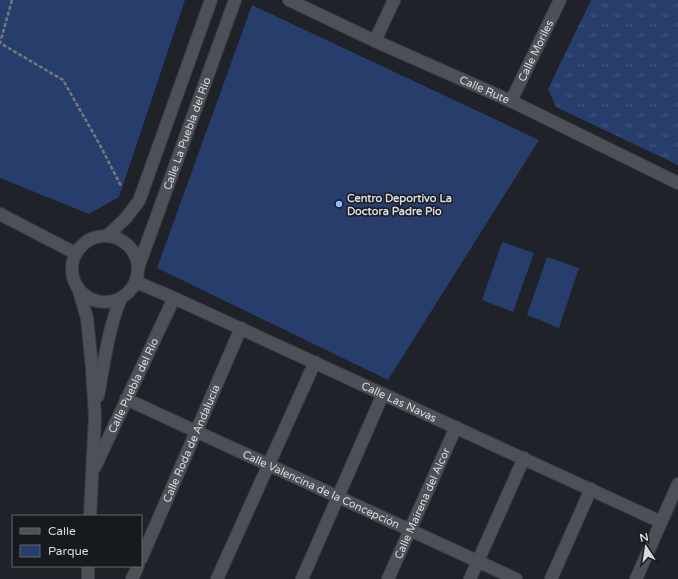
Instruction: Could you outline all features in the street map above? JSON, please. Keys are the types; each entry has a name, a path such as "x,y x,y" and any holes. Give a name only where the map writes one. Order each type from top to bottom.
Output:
{"street":[{"name":"Calle La Puebla del Rio","path":"107,236 125,219 139,201 211,0"},
{"name":"Calle La Puebla del Rio","path":"138,268 235,0"},
{"name":"Calle Rute","path":"289,0 375,41 511,101 678,183"},
{"path":"375,41 394,0"},
{"name":"Calle Moriles","path":"511,101 560,0"},
{"path":"0,214 75,253"},
{"path":"79,291 88,298 99,302 111,302 121,298 130,291 136,282 138,268 137,258 125,242 107,236 88,240 75,253 72,262 71,272 79,291 87,318 92,368 95,417 90,515"},
{"name":"Calle Las Navas","path":"136,282 241,328 662,522"},
{"path":"95,417 106,353 115,312 121,298"},
{"name":"Calle Puebla del Río","path":"92,473 174,298"},
{"name":"Calle Roda de Andalucía","path":"142,557 241,328"},
{"path":"217,579 314,362"},
{"path":"302,579 384,394"},
{"name":"Calle Valencina de la Concepción","path":"126,399 516,579"},
{"name":"Calle Mairena del Alcor","path":"388,579 456,427"},
{"path":"470,579 524,458"},
{"path":"636,579 678,484"},
{"path":"551,579 591,489"},
{"path":"88,567 88,579"},
{"path":"132,579 138,567"}],"path":[{"path":"12,0 0,43 63,80 100,145 121,186"}],"green space":[{"path":"0,0 185,0 119,197 89,214 0,178"},
{"path":"591,0 678,0 678,165 556,107 548,89"},
{"name":"Centro Deportivo La Doctora Padre Pío","path":"252,5 539,140 388,380 157,268"},
{"path":"502,242 534,253 513,312 482,300"},
{"path":"547,257 579,268 559,328 527,315"}],"place":[{"name":"Centro Deportivo La Doctora Padre Pío","path":"339,204"}]}
